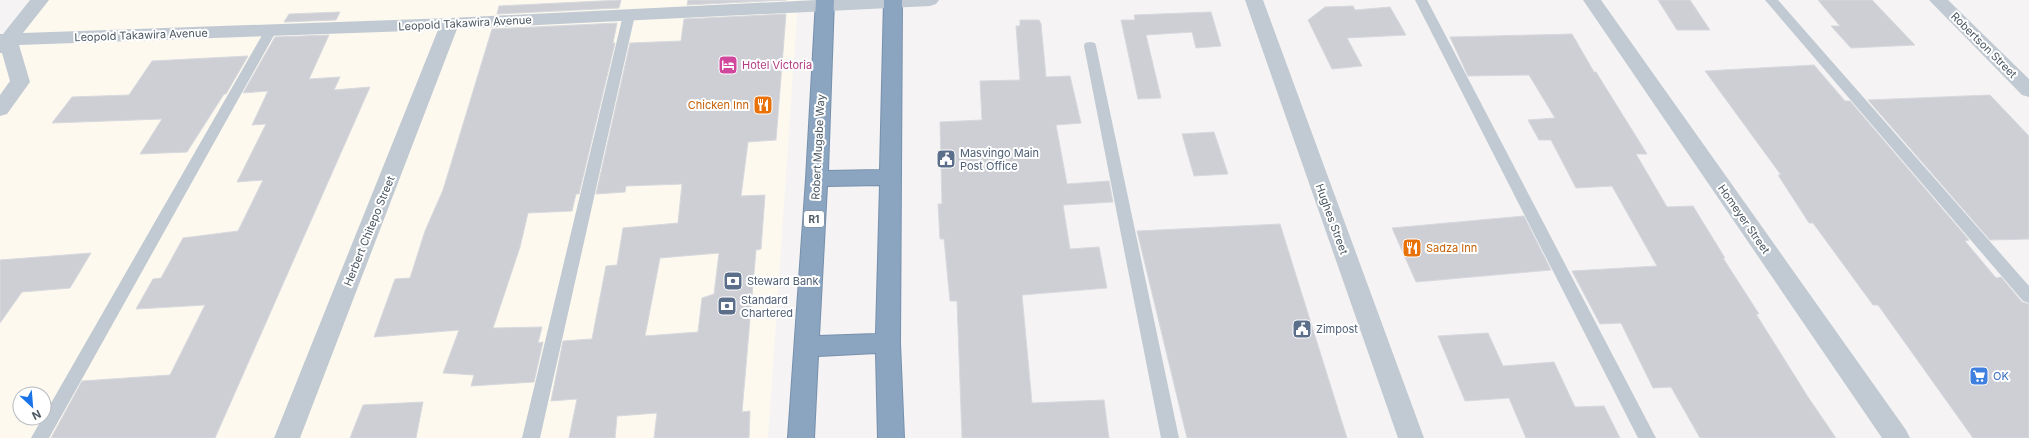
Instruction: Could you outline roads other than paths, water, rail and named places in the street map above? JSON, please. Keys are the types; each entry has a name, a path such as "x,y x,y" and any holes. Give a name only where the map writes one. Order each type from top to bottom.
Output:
{"highway":[{"path":"890,438 888,343 893,1"},
{"name":"Robert Mugabe Way","path":"801,438 817,178 825,3"},
{"path":"817,178 890,177"},
{"path":"807,347 888,343"}],"street":[{"path":"0,108 20,82 3,43 40,0"},
{"name":"Leopold Takawira Avenue","path":"3,43 272,30 450,24 825,3 930,0"},
{"name":"Hughes Street","path":"1254,0 1411,438"},
{"name":"Homeyer Street","path":"1592,0 1897,438"},
{"name":"Robertson Street","path":"1938,0 2029,90"},
{"name":"Herbert Chitepo Street","path":"287,438 450,24"}],"lane":[{"path":"1421,0 1647,438"},
{"path":"1771,0 2029,298"},
{"path":"531,438 629,15"},
{"path":"40,438 272,30"},
{"path":"1090,46 1170,438"}],"place":[{"name":"Hotel Victoria","path":"728,65"},
{"name":"Chicken Inn","path":"763,105"},
{"name":"Masvingo Main Post Office","path":"946,159"},
{"name":"Sadza Inn","path":"1412,248"},
{"name":"Steward Bank","path":"733,281"},
{"name":"Standard Chartered","path":"727,306"},
{"name":"Zimpost","path":"1302,329"},
{"name":"OK","path":"1979,376"}]}
